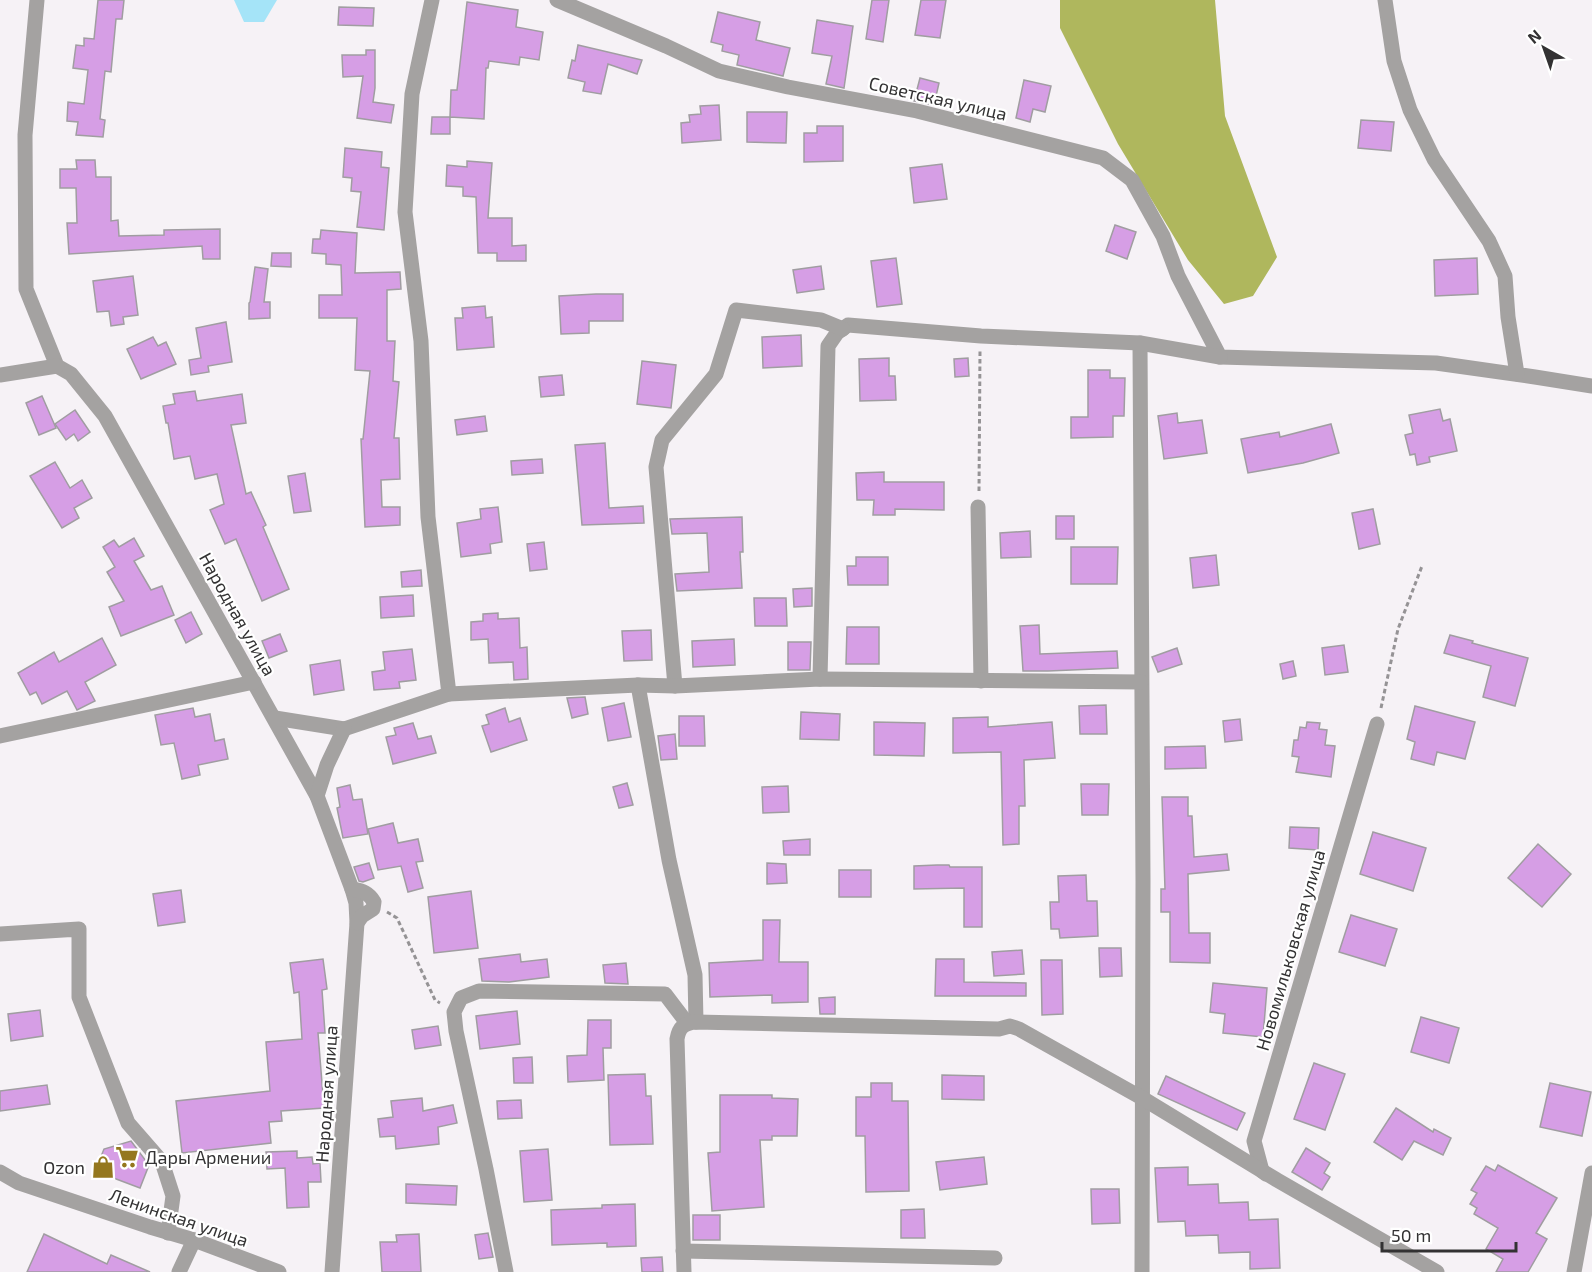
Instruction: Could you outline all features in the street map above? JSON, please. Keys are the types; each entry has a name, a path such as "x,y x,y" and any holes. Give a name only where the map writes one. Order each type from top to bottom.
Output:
{"street":[{"name":"Народная улица","path":"37,0 25,135 26,289 57,366 71,374 105,416 317,796 356,903 357,923 332,1272"},
{"path":"432,0 412,94 405,212 421,341 428,517 449,694"},
{"name":"Советская улица","path":"557,0 719,71 788,87 917,111 1103,158 1132,180 1163,236 1178,276 1217,352"},
{"path":"1385,0 1394,61 1410,110 1434,159 1489,241 1505,276 1508,317 1517,374"},
{"path":"675,686 657,467 662,440 716,374 736,310 821,320 843,329"},
{"path":"820,679 828,346 837,333 848,325 981,336 1140,343 1217,352 1436,363 1592,386"},
{"path":"1140,343 1143,869 1142,1272"},
{"path":"0,375 57,366"},
{"path":"978,507 981,681"},
{"path":"275,718 344,729 449,694 638,685 675,686 820,679 1141,682"},
{"path":"0,736 254,682"},
{"path":"638,685 669,860 695,975 691,1022"},
{"name":"Новомильковская улица","path":"1277,1180 1262,1171 1254,1141 1377,724"},
{"path":"317,796 327,765 344,729"},
{"path":"352,889 370,896 374,902 373,909 362,916 357,923"},
{"path":"0,934 79,929 79,997 129,1123 162,1162 173,1196 168,1233"},
{"path":"506,1272 454,1012 461,998 479,991 665,994 680,1016 691,1022 999,1029 1010,1026 1142,1098 1277,1180 1437,1272"},
{"path":"684,1272 677,1039 679,1029 691,1022"},
{"name":"Ленинская улица","path":"0,1172 19,1184 194,1240 279,1272"},
{"path":"1574,1272 1592,1173"},
{"path":"179,1272 194,1240"},
{"path":"683,1251 995,1258"}],"path":[{"path":"978,507 981,336"},
{"path":"1377,724 1398,629 1422,566"},
{"path":"374,902 397,918 435,1000 454,1012"}],"green space":[{"path":"1060,0 1215,0 1225,116 1277,257 1253,296 1224,304 1188,260 1118,144 1060,28"}],"water":[{"path":"234,0 277,0 264,22 244,22"}],"building":[{"path":"98,0 124,0 122,19 116,19 111,72 105,71 100,119 105,120 103,137 76,135 78,122 67,121 68,102 84,104 88,70 73,68 76,45 84,46 84,38 94,39"},
{"path":"872,0 889,0 883,42 866,39"},
{"path":"921,0 946,0 940,38 915,35"},
{"path":"467,2 518,10 516,27 543,32 539,60 520,57 519,65 489,61 488,68 486,68 484,119 450,117 451,90 457,90"},
{"path":"339,7 374,8 373,26 338,25"},
{"path":"718,12 760,22 756,40 790,48 783,76 737,65 739,55 722,51 723,45 711,42"},
{"path":"817,20 853,26 844,88 826,84 832,56 812,53"},
{"path":"578,45 642,60 637,74 608,64 601,94 583,91 585,82 568,78"},
{"path":"366,50 375,50 373,102 394,105 391,123 357,118 363,76 343,77 342,55 366,55"},
{"path":"920,78 939,83 934,105 914,101"},
{"path":"1024,80 1051,86 1045,112 1033,109 1030,122 1016,118"},
{"path":"719,105 721,140 682,143 681,123 690,122 689,115 701,114 700,106"},
{"path":"747,112 787,112 786,143 747,142"},
{"path":"432,117 450,117 450,134 431,134"},
{"path":"1361,120 1394,122 1391,151 1358,148"},
{"path":"817,126 843,126 843,161 804,162 804,133 817,133"},
{"path":"345,148 382,152 381,167 389,168 384,230 357,227 361,192 351,191 352,178 343,177"},
{"path":"76,160 95,160 96,177 111,177 111,221 118,220 119,236 164,235 164,230 220,229 220,259 203,259 202,246 69,254 67,223 77,223 76,188 60,188 60,169 77,169"},
{"path":"467,161 492,163 488,218 512,218 512,246 526,245 526,261 497,261 497,253 478,253 476,197 463,196 463,187 446,186 447,165 467,167"},
{"path":"942,164 947,199 914,203 910,168"},
{"path":"1115,225 1136,232 1127,259 1106,251"},
{"path":"321,230 357,233 355,273 400,272 401,289 387,290 387,341 395,341 393,381 399,382 394,438 399,438 400,479 381,480 382,507 400,507 400,525 365,527 361,439 363,439 370,371 355,370 357,318 319,318 319,295 342,295 341,265 326,264 326,254 312,253 313,239 320,239"},
{"path":"272,253 291,253 291,267 271,266"},
{"path":"896,258 902,304 877,307 871,261"},
{"path":"1477,258 1478,294 1435,296 1434,260"},
{"path":"821,266 824,289 797,293 793,270"},
{"path":"255,267 268,269 264,302 270,302 270,318 249,319 249,303"},
{"path":"133,276 138,315 123,317 124,324 111,326 109,311 97,312 93,281"},
{"path":"623,294 623,321 589,321 589,333 561,334 559,296"},
{"path":"485,306 486,318 492,317 494,347 457,350 455,318 463,318 462,308"},
{"path":"226,322 232,362 208,366 209,372 191,375 189,360 201,358 196,328"},
{"path":"801,335 802,366 763,368 762,337"},
{"path":"153,337 158,346 166,342 176,364 141,379 127,349"},
{"path":"889,358 889,376 895,376 896,400 860,401 859,359"},
{"path":"968,358 969,376 955,377 954,359"},
{"path":"642,361 676,365 671,408 637,404"},
{"path":"1088,370 1110,370 1110,378 1125,378 1124,416 1113,416 1113,437 1071,438 1071,417 1088,417"},
{"path":"562,375 564,395 541,397 539,377"},
{"path":"195,391 197,401 242,394 246,423 231,425 246,494 251,492 266,525 263,527 289,589 262,601 236,539 225,544 210,510 224,504 217,474 195,479 190,456 174,459 163,406 175,404 173,394"},
{"path":"42,396 56,428 39,435 26,403"},
{"path":"1440,409 1443,421 1450,419 1457,451 1429,457 1430,462 1417,465 1415,454 1410,455 1405,435 1413,433 1409,415"},
{"path":"75,410 90,432 78,441 74,434 66,440 55,424"},
{"path":"1177,413 1178,423 1202,420 1207,453 1164,459 1158,416"},
{"path":"485,416 487,431 457,435 455,420"},
{"path":"1331,424 1339,453 1303,463 1248,473 1241,439 1279,432 1280,437"},
{"path":"605,443 609,508 643,506 644,523 582,525 575,445"},
{"path":"542,459 543,473 512,475 511,461"},
{"path":"55,462 70,488 82,480 92,498 74,508 79,518 62,528 30,476"},
{"path":"884,472 884,482 944,482 944,510 895,509 895,515 873,515 874,500 857,500 856,473"},
{"path":"305,473 311,511 294,513 288,476"},
{"path":"498,507 502,542 490,544 491,553 461,557 457,523 481,519 480,509"},
{"path":"1373,509 1380,544 1359,549 1352,513"},
{"path":"1056,516 1074,516 1074,539 1056,539"},
{"path":"742,517 743,552 740,552 742,588 677,591 675,574 709,572 707,533 672,534 670,519"},
{"path":"1030,531 1031,557 1001,558 1000,533"},
{"path":"134,538 144,556 134,561 151,590 162,586 174,615 121,636 109,607 124,601 107,572 115,567 103,547 114,540 119,547"},
{"path":"544,542 547,569 530,571 527,544"},
{"path":"1071,547 1118,547 1117,584 1071,584"},
{"path":"1216,555 1219,585 1193,588 1190,558"},
{"path":"856,557 888,557 888,585 848,585 847,566 856,566"},
{"path":"421,570 422,586 402,587 401,572"},
{"path":"812,588 812,606 794,607 793,589"},
{"path":"413,595 414,616 381,618 380,597"},
{"path":"754,598 786,598 787,626 755,626"},
{"path":"191,612 202,634 186,643 175,620"},
{"path":"498,613 498,619 519,618 520,648 527,647 528,679 514,680 513,662 489,663 488,639 471,640 471,622 483,621 483,614"},
{"path":"1039,625 1040,654 1117,651 1118,668 1023,671 1020,626"},
{"path":"847,627 879,627 879,664 846,664"},
{"path":"651,630 652,660 624,661 622,631"},
{"path":"280,634 287,651 269,658 262,641"},
{"path":"1450,635 1528,658 1515,706 1483,697 1491,666 1444,653"},
{"path":"102,638 116,665 85,682 95,701 77,710 67,691 42,704 36,692 30,695 18,673 54,652 59,662"},
{"path":"734,639 735,665 693,667 692,641"},
{"path":"788,642 811,642 810,670 788,670"},
{"path":"1344,645 1348,672 1325,675 1322,648"},
{"path":"1177,648 1182,664 1158,672 1152,657"},
{"path":"412,649 416,680 399,682 400,688 374,690 372,672 385,670 383,652"},
{"path":"340,660 344,690 314,695 310,665"},
{"path":"1293,661 1296,676 1283,679 1280,664"},
{"path":"585,697 588,714 572,718 567,698"},
{"path":"624,703 631,737 608,741 602,708"},
{"path":"1106,705 1107,734 1080,734 1079,706"},
{"path":"1415,706 1475,722 1465,759 1437,752 1434,765 1411,759 1415,742 1407,739"},
{"path":"193,708 195,717 210,714 215,741 224,739 228,759 198,765 200,775 182,779 174,743 161,745 155,715"},
{"path":"505,708 509,722 520,718 527,740 491,752 482,726 489,724 486,715"},
{"path":"801,712 840,714 839,740 800,739"},
{"path":"679,716 704,716 705,746 679,746"},
{"path":"988,717 988,727 1052,722 1055,758 1024,760 1025,806 1019,806 1019,844 1003,845 1001,752 953,753 953,718"},
{"path":"1240,719 1242,740 1225,742 1223,721"},
{"path":"874,722 925,723 924,756 874,755"},
{"path":"1307,722 1320,723 1319,729 1327,730 1325,745 1335,746 1331,777 1296,772 1299,757 1292,756 1294,740 1298,740 1300,727 1306,728"},
{"path":"413,723 418,739 431,736 436,753 393,764 386,737 396,735 394,728"},
{"path":"675,734 677,759 661,760 658,736"},
{"path":"1205,746 1206,768 1165,769 1165,747"},
{"path":"627,783 633,805 619,808 613,787"},
{"path":"1081,784 1109,784 1108,815 1082,815"},
{"path":"350,785 353,800 362,799 368,834 343,838 337,808 340,807 337,788"},
{"path":"788,786 789,812 763,813 762,787"},
{"path":"1162,797 1188,797 1188,816 1192,816 1194,857 1227,854 1229,870 1188,874 1189,933 1210,933 1210,963 1170,962 1170,912 1161,912 1161,889 1165,889"},
{"path":"393,823 398,843 418,839 423,861 416,862 423,888 408,892 401,866 378,870 368,829"},
{"path":"1290,827 1319,828 1318,850 1289,848"},
{"path":"1373,832 1426,848 1413,891 1360,874"},
{"path":"810,839 810,855 784,855 783,841"},
{"path":"1538,844 1571,874 1542,907 1508,878"},
{"path":"369,863 374,878 359,881 354,867"},
{"path":"767,863 786,864 787,883 767,884"},
{"path":"949,865 950,867 982,867 982,927 964,927 964,888 914,889 914,866"},
{"path":"839,870 871,870 871,897 839,897"},
{"path":"1086,875 1087,901 1097,901 1098,936 1060,938 1059,929 1051,929 1050,902 1059,902 1058,876"},
{"path":"181,890 185,922 158,926 153,894"},
{"path":"471,891 478,948 434,953 428,897"},
{"path":"1351,915 1397,929 1385,966 1339,952"},
{"path":"763,920 780,920 779,962 808,962 808,1002 772,1003 772,995 710,997 709,963 763,960"},
{"path":"1099,948 1121,948 1122,976 1100,977"},
{"path":"1022,950 1024,974 994,976 992,952"},
{"path":"520,954 521,962 547,959 549,977 509,982 482,981 479,959"},
{"path":"323,959 327,989 322,990 325,1033 318,1033 324,1108 281,1111 282,1121 269,1122 271,1143 182,1153 176,1101 270,1091 266,1042 302,1039 299,992 294,993 290,963"},
{"path":"936,959 964,959 964,982 1026,983 1026,996 935,996"},
{"path":"1041,960 1062,960 1063,1014 1042,1015"},
{"path":"626,963 628,984 605,983 603,965"},
{"path":"1213,983 1267,988 1263,1037 1223,1033 1225,1014 1210,1012"},
{"path":"835,997 835,1014 820,1014 819,998"},
{"path":"40,1010 43,1036 11,1041 8,1014"},
{"path":"517,1011 520,1044 480,1049 476,1016"},
{"path":"1421,1017 1459,1028 1449,1063 1411,1052"},
{"path":"588,1020 611,1020 611,1048 603,1048 604,1080 568,1082 567,1056 587,1055"},
{"path":"438,1026 441,1045 415,1049 412,1030"},
{"path":"532,1057 533,1083 514,1083 513,1058"},
{"path":"1314,1063 1345,1074 1325,1130 1294,1119"},
{"path":"645,1074 646,1096 651,1096 653,1144 610,1145 608,1075"},
{"path":"942,1075 984,1076 984,1100 942,1099"},
{"path":"1166,1076 1245,1113 1237,1130 1158,1094"},
{"path":"871,1083 892,1083 892,1101 908,1101 909,1191 866,1192 865,1136 856,1136 856,1097 871,1097"},
{"path":"1550,1083 1591,1092 1582,1136 1540,1127"},
{"path":"47,1085 50,1104 0,1111 0,1091"},
{"path":"720,1095 772,1095 772,1098 798,1099 797,1136 772,1136 772,1140 760,1140 764,1207 712,1211 708,1153 720,1152"},
{"path":"422,1098 423,1111 453,1105 457,1123 438,1127 439,1144 396,1149 395,1136 380,1137 378,1119 393,1117 391,1101"},
{"path":"521,1100 522,1118 498,1119 497,1101"},
{"path":"1396,1108 1433,1132 1434,1129 1451,1138 1443,1155 1414,1141 1402,1160 1374,1142"},
{"path":"131,1141 149,1165 140,1188 95,1171 104,1149"},
{"path":"1306,1148 1330,1163 1324,1173 1330,1177 1322,1190 1292,1172"},
{"path":"548,1149 552,1200 524,1202 520,1151"},
{"path":"297,1151 297,1158 312,1157 313,1164 320,1163 321,1182 308,1182 309,1207 287,1208 285,1168 267,1169 266,1152"},
{"path":"984,1157 987,1184 940,1190 936,1162"},
{"path":"1498,1165 1557,1198 1536,1233 1547,1239 1528,1272 1496,1272 1503,1259 1486,1249 1498,1228 1474,1214 1477,1208 1470,1204 1477,1193 1471,1190 1486,1166 1495,1171"},
{"path":"1188,1167 1188,1185 1218,1184 1219,1203 1248,1202 1249,1220 1278,1219 1280,1268 1250,1269 1250,1252 1219,1253 1218,1235 1186,1236 1185,1221 1158,1222 1155,1168"},
{"path":"406,1184 457,1186 456,1205 406,1203"},
{"path":"1091,1189 1119,1189 1120,1223 1092,1224"},
{"path":"635,1204 636,1246 607,1247 607,1243 552,1245 551,1210"},
{"path":"924,1209 925,1238 901,1238 901,1210"},
{"path":"693,1215 720,1215 720,1240 693,1240"},
{"path":"488,1233 493,1257 479,1259 475,1235"},
{"path":"44,1234 107,1264 111,1255 150,1272 27,1272"},
{"path":"419,1234 421,1272 382,1272 380,1242 397,1242 396,1235"},
{"path":"662,1257 663,1272 642,1272 641,1258"}],"place":[{"name":"Дары Армении","path":"127,1157"},
{"name":"Ozon","path":"103,1167"}]}
